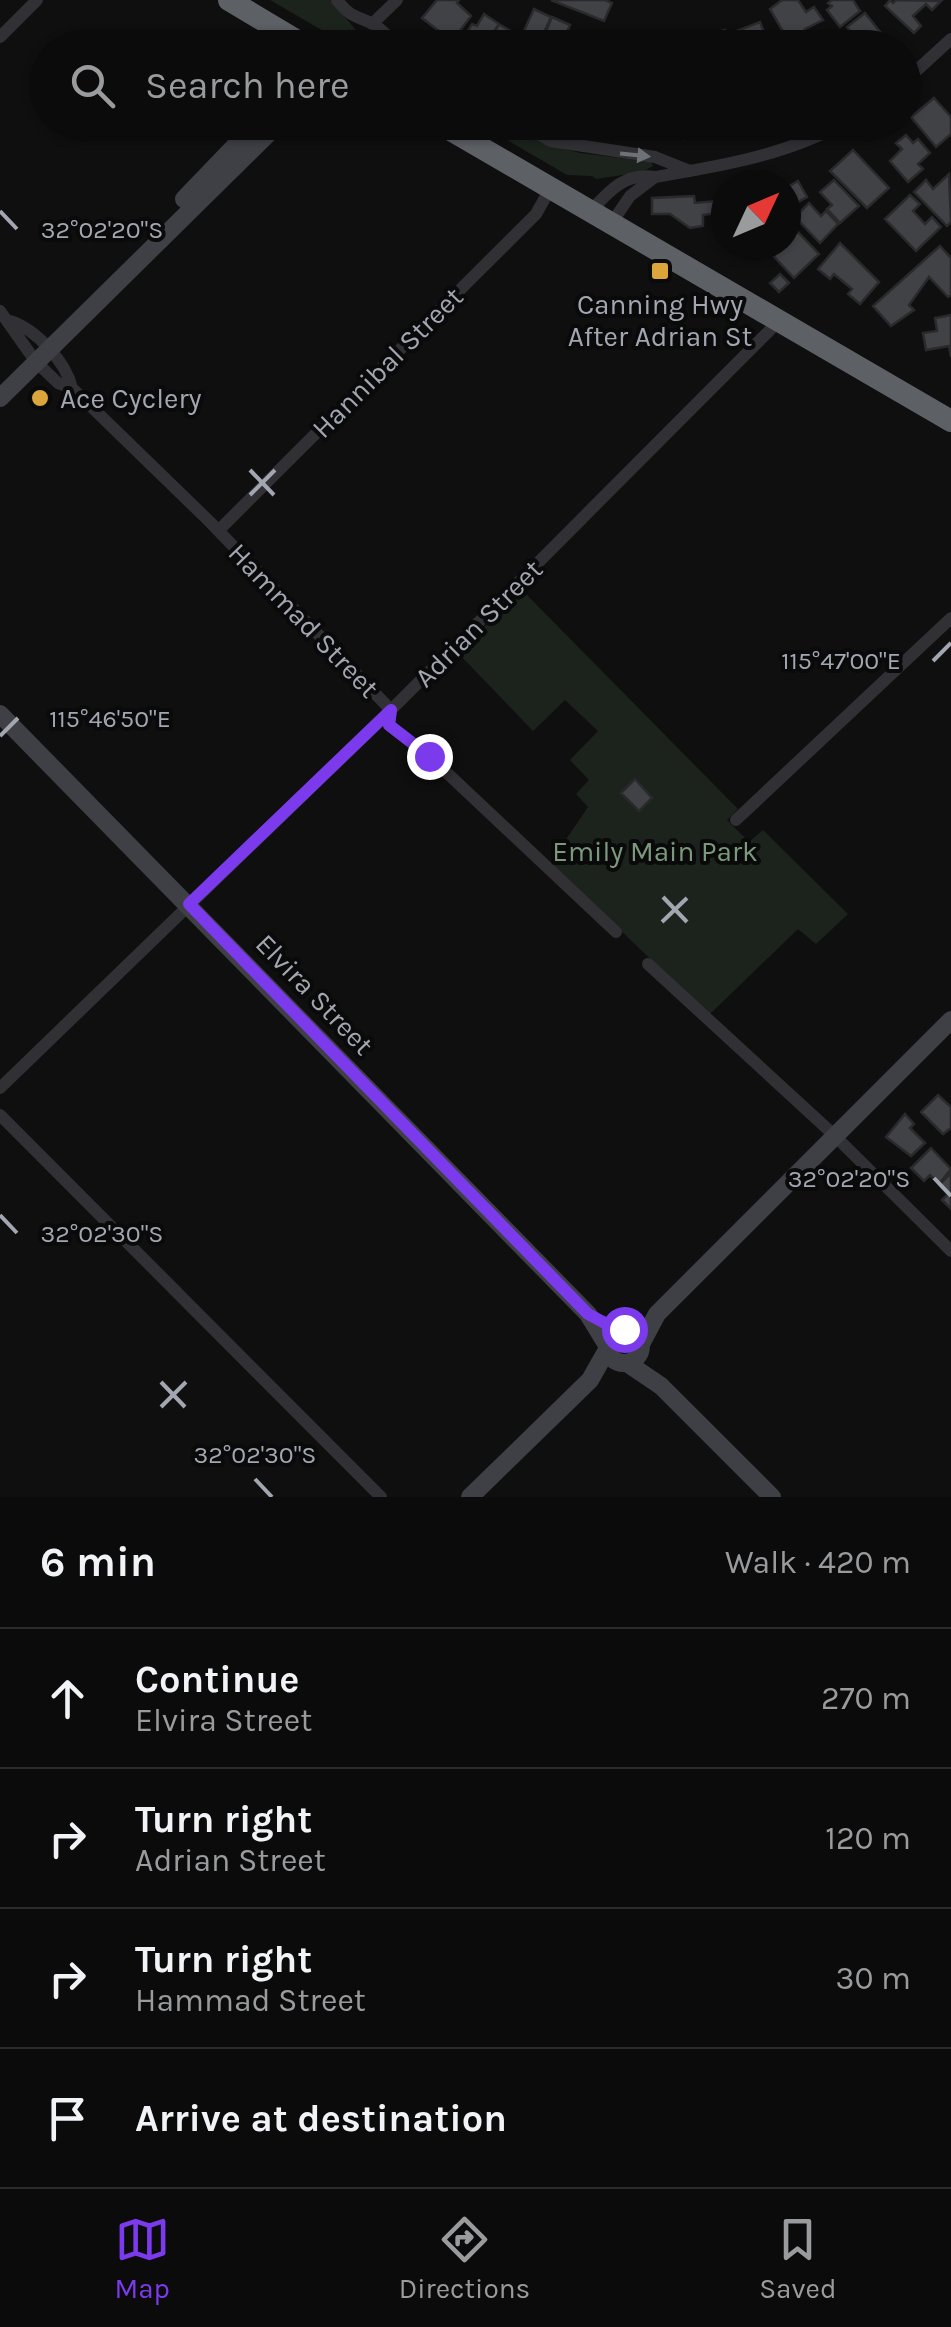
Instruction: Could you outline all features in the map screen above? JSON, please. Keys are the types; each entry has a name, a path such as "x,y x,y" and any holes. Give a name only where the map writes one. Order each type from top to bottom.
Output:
{"highway":[{"path":"229,0 279,30"},
{"path":"467,140 950,418"}],"main road":[{"path":"0,398 241,140"},
{"path":"0,383 39,352 261,140"},
{"name":"Elvira Street","path":"0,714 772,1497"},
{"path":"470,1497 951,1020"}],"street":[{"path":"0,37 37,0"},
{"path":"337,0 359,21 379,30"},
{"path":"372,24 397,0"},
{"path":"921,66 951,39"},
{"path":"552,140 655,157 690,171"},
{"path":"590,212 621,182 640,175 656,177 690,171 804,140"},
{"path":"611,224 630,196 656,177"},
{"name":"Hannibal Street","path":"218,530 536,214 550,189"},
{"name":"Hammad Street","path":"5,316 15,335 68,373 72,388 218,530 391,710 389,725 429,756 616,932"},
{"name":"Adrian Street","path":"0,1088 391,710 779,322"},
{"path":"736,820 951,618"},
{"path":"648,964 834,1134 951,1251"},
{"path":"0,1115 381,1497"}],"green space":[{"path":"270,0 330,0 356,30 322,30"},
{"path":"507,140 535,140 580,153 651,162 653,166 642,172 596,179 567,175"},
{"name":"Emily Main Park","path":"522,590 738,809 727,820 749,842 763,830 848,914 816,944 798,929 709,1015 550,863 588,807 576,794 589,780 570,760 598,731 565,700 533,731 458,653"}],"building":[{"path":"437,0 459,0 457,3 471,16 460,30 438,30 422,18"},
{"path":"551,0 605,0 612,3 604,21"},
{"path":"782,0 798,0 806,12 814,7 823,20 806,30 782,30 770,9"},
{"path":"832,0 853,0 860,11 840,27 827,10"},
{"path":"890,0 941,1 932,10 926,4 913,16 921,26 917,30 911,30 885,6"},
{"path":"534,9 551,17 545,30 524,30"},
{"path":"865,13 879,30 849,30 847,27"},
{"path":"484,14 499,24 495,30 468,30 472,24 477,26"},
{"path":"552,17 570,25 568,30 547,30"},
{"path":"760,22 763,30 739,30"},
{"path":"934,98 951,117 951,134 936,147 921,129 921,109"},
{"path":"919,140 930,153 918,164 923,169 908,182 890,161 902,149 896,143"},
{"path":"853,150 889,188 867,208 830,171"},
{"path":"949,174 951,222 947,226 914,192 926,180 933,189"},
{"path":"834,180 859,206 840,223 827,209 832,205 820,192"},
{"path":"910,195 920,204 913,211 925,224 932,217 941,227 916,251 885,219"},
{"path":"694,196 695,203 711,201 711,214 703,215 703,226 690,228 670,214 652,214 652,198"},
{"path":"809,203 821,216 826,211 838,224 820,243 801,223 801,211"},
{"path":"801,235 819,254 794,278 777,260 801,260"},
{"path":"840,243 879,282 860,304 848,294 852,289 834,274 830,279 818,269"},
{"path":"940,246 951,258 951,295 948,297 929,277 909,305 914,310 891,326 873,306"},
{"path":"780,274 789,283 779,292 770,283"},
{"path":"951,315 951,357 949,346 926,350 923,333 937,331 935,318"},
{"path":"635,779 652,798 639,811 621,793"},
{"path":"938,1095 951,1107 951,1128 943,1134 921,1112"},
{"path":"905,1114 914,1124 910,1128 925,1143 911,1156 886,1137"},
{"path":"931,1148 951,1169 939,1184 930,1175 924,1181 911,1168"},
{"path":"951,1173 951,1209 942,1200 948,1194 939,1185"}],"place":[{"name":"Canning Hwy After Adrian St","path":"660,271"},
{"name":"Ace Cyclery","path":"40,398"}],"route":[{"path":"429,756 389,725 391,710 189,904 588,1314 618,1330 624,1329"}]}
